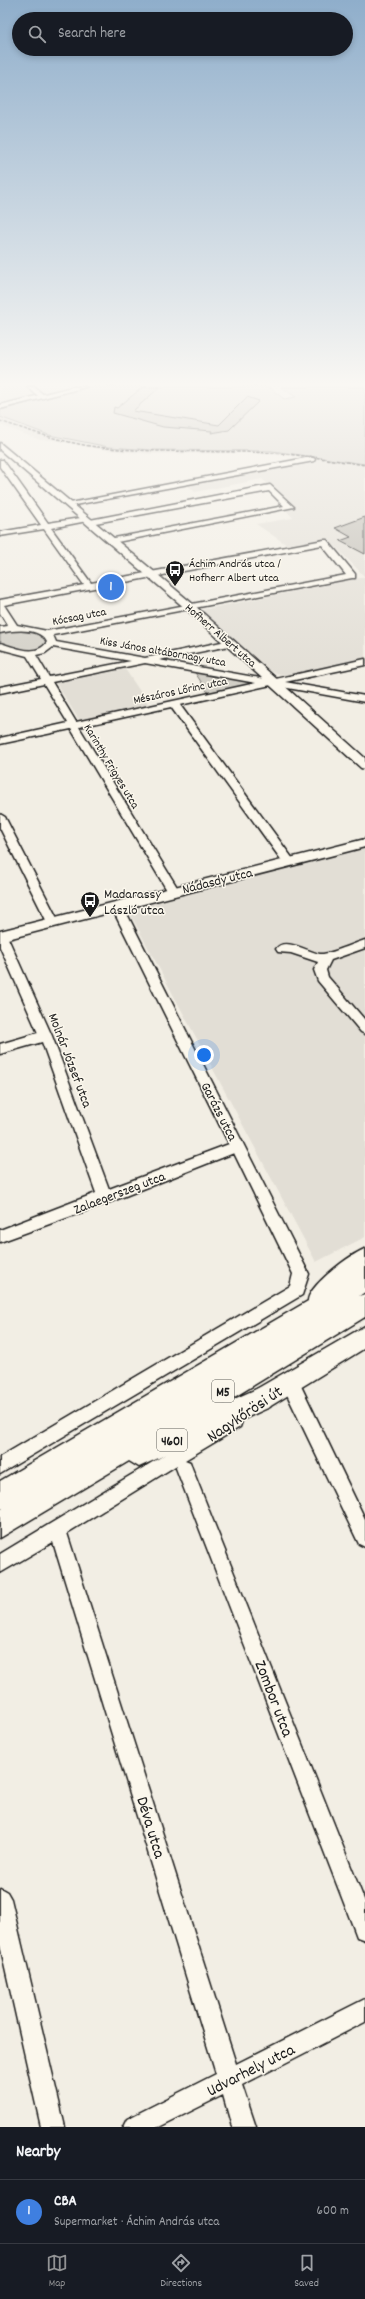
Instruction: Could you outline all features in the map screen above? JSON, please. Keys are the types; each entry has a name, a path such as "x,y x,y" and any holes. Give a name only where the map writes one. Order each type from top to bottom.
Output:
{"main road":[{"path":"301,1319 336,1282 365,1260"},
{"name":"M5","path":"0,1496 365,1280"},
{"name":"Nagykőrösi út","path":"0,1525 365,1304"},
{"name":"Nagykőrösi út","path":"261,1399 365,1336"},
{"name":"4601","path":"81,1477 177,1438 261,1399"}],"street":[{"path":"18,486 89,586"},
{"name":"Hofherr Albert utca","path":"48,486 231,643 365,765"},
{"path":"69,504 164,486"},
{"path":"0,534 88,521 270,488 290,507 112,541"},
{"name":"Kócsag utca","path":"46,634 352,576 324,542 152,574"},
{"path":"0,603 152,574"},
{"path":"0,606 14,628"},
{"path":"0,630 14,628 32,630 46,634 51,638 51,644 43,651 30,653 0,646"},
{"path":"0,690 231,643"},
{"name":"Kiss János altábornagy utca","path":"51,644 365,699"},
{"name":"Karinthy Frigyes utca","path":"30,653 174,892"},
{"path":"360,663 365,672"},
{"name":"Mészáros Lőrinc utca","path":"0,741 275,683 360,663"},
{"path":"174,704 289,862"},
{"path":"0,817 53,922"},
{"name":"Nádasdy utca","path":"0,936 365,843"},
{"name":"Garázs utca","path":"0,1466 297,1290 301,1278 238,1146 117,906"},
{"name":"Molnár József utca","path":"0,936 46,1036 106,1198"},
{"path":"365,944 330,955 324,960 320,970 322,978 365,1029"},
{"path":"282,949 292,949 324,960"},
{"path":"0,1049 46,1036"},
{"name":"Zalaegerszeg utca","path":"0,1236 106,1198 238,1146"},
{"path":"289,1382 296,1391 365,1538"},
{"name":"Nagykőrösi út","path":"0,1564 228,1425 261,1399"},
{"name":"Zombor utca","path":"184,1468 365,1929"},
{"name":"Déva utca","path":"56,1529 67,1555 244,2127"},
{"path":"0,1899 52,2127"},
{"name":"Udvarhely utca","path":"135,2127 365,2010"}],"shaded area":[{"path":"189,486 225,486 195,492"},
{"path":"271,486 365,486 365,577 327,538 287,545 256,524 293,518 286,510 296,508"},
{"path":"365,577 365,659 289,676 272,672 201,610"},
{"path":"10,630 40,634 47,638 47,643 41,647 30,650 0,644 0,633"},
{"path":"125,669 149,705 79,720 56,683"},
{"path":"194,671 253,681 255,684 209,694"},
{"path":"365,848 365,1237 316,1262 128,910 251,874"}],"building":[{"path":"365,517 365,554 340,541 351,537 335,528"}],"place":[{"name":"CBA","path":"111,587"},
{"name":"Áchim András utca / Hofherr Albert utca","path":"175,587"},
{"name":"Madarassy László utca","path":"90,918"}]}
